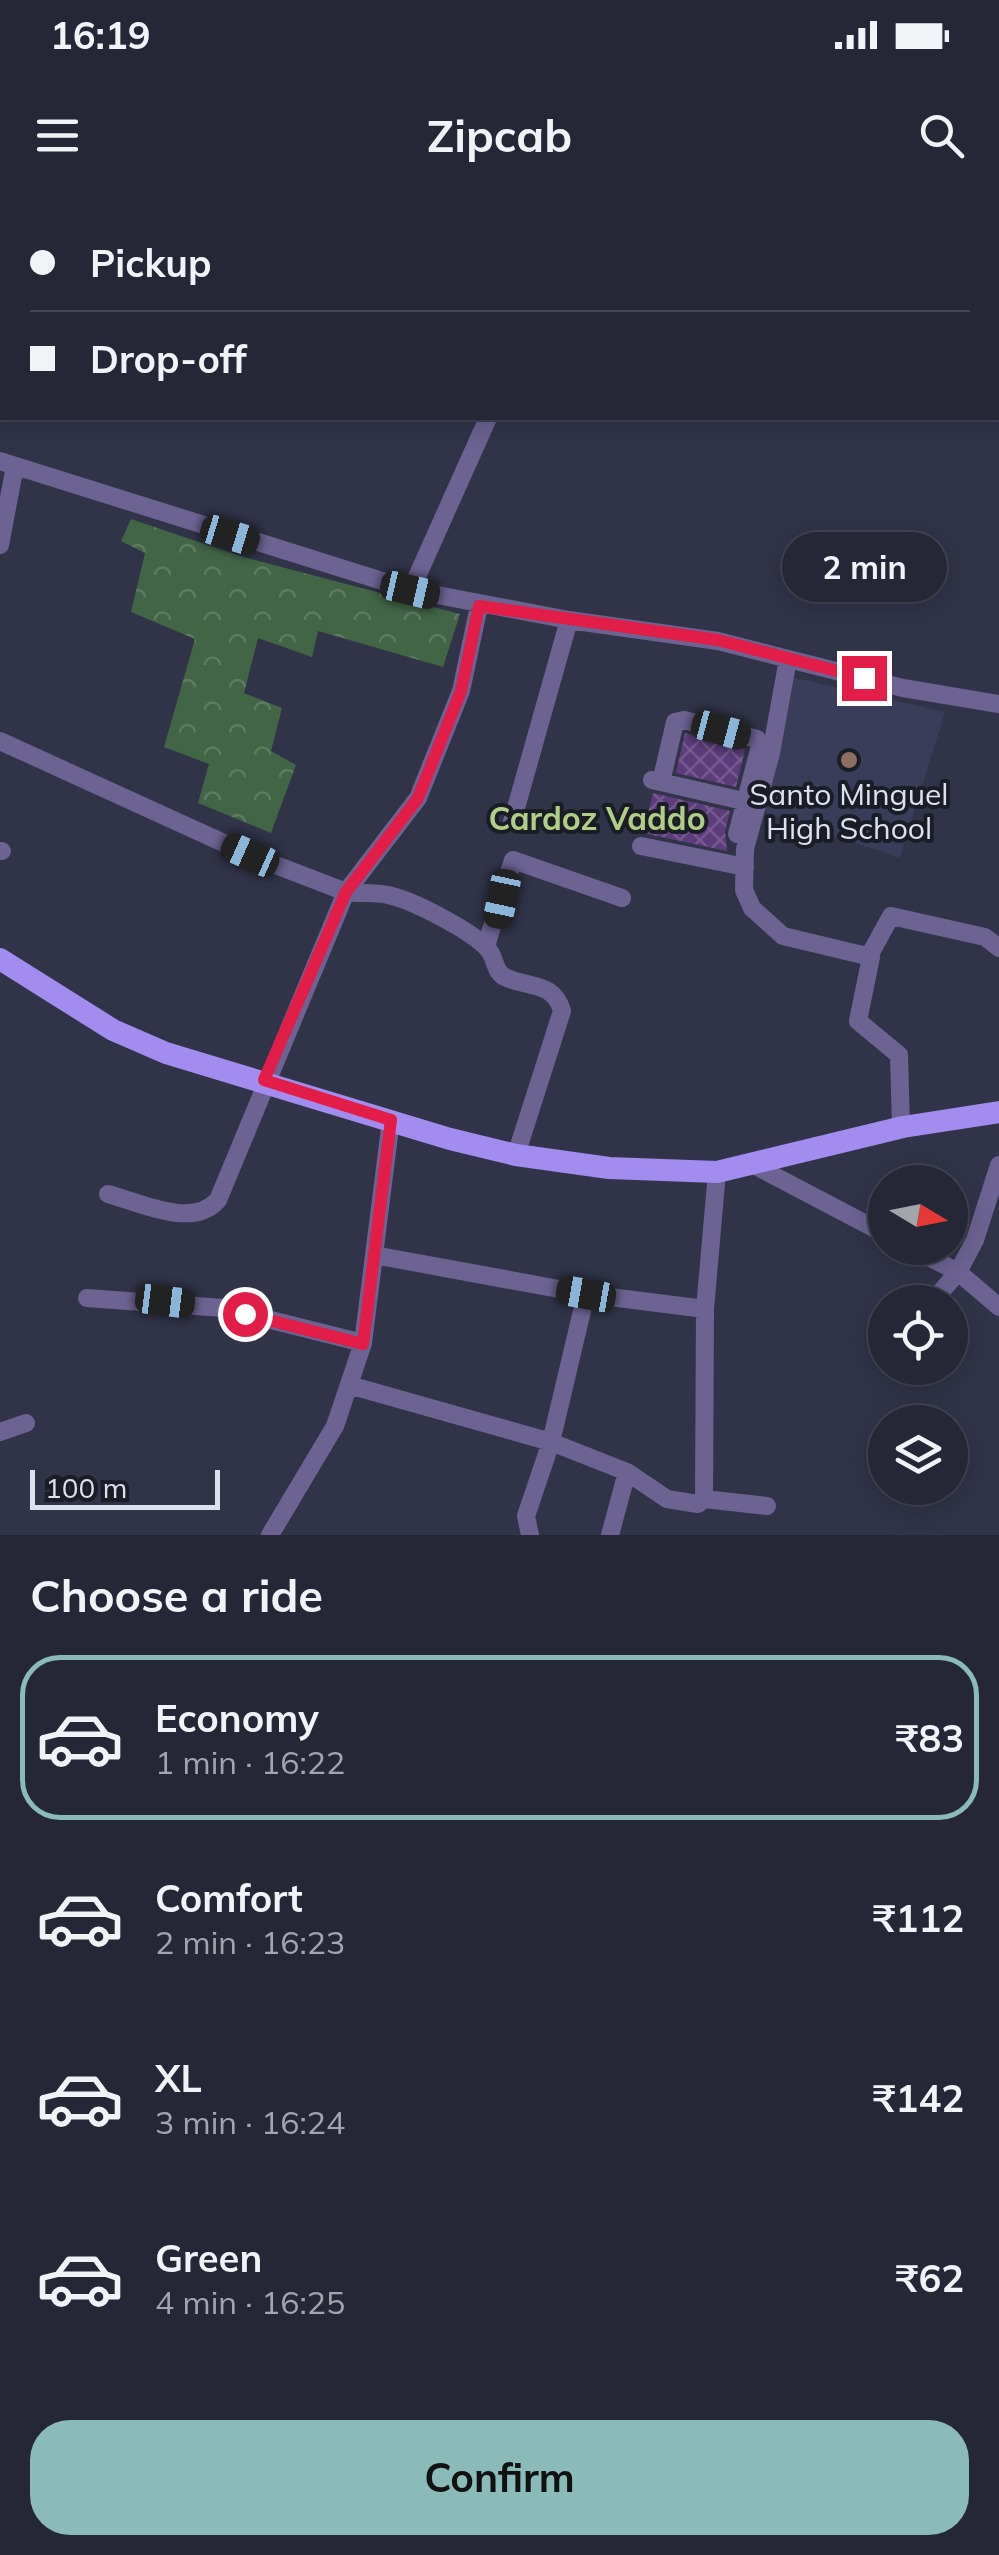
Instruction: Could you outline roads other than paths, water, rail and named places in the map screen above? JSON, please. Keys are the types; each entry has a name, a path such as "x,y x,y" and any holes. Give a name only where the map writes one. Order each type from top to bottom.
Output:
{"main road":[{"path":"0,959 113,1030 166,1054 516,1155 609,1168 717,1172 901,1128 999,1112"}],"street":[{"path":"410,590 487,420"},
{"path":"0,545 8,464 410,590 479,606 718,640 903,688 998,701"},
{"path":"108,1194 193,1216 208,1212 218,1200 264,1080 346,892 418,798 461,691 479,606"},
{"path":"512,822 569,620"},
{"path":"736,834 751,803 788,660"},
{"path":"751,803 656,781 675,722 684,720 757,739 760,746 745,867 744,890 752,908 782,936 869,956"},
{"path":"0,740 250,855 346,892 390,895 486,946"},
{"path":"641,846 745,867"},
{"path":"516,1155 562,1011 552,991 505,978 496,971 486,946 512,860 622,898"},
{"path":"869,956 890,916 984,937 999,948"},
{"path":"869,956 872,962 858,1021 899,1055 901,1128"},
{"path":"270,1535 335,1426 363,1344 391,1120"},
{"path":"750,1164 868,1225"},
{"path":"947,1285 975,1240 999,1165"},
{"path":"704,1499 705,1309 717,1172"},
{"path":"374,1256 586,1294 705,1309"},
{"path":"945,1265 999,1307"},
{"path":"530,1535 526,1516 551,1442 586,1294"},
{"path":"88,1298 223,1308 363,1344"},
{"path":"348,1385 551,1442 626,1472 667,1499 767,1506"},
{"path":"0,1432 26,1424"},
{"path":"610,1535 626,1472"}],"place":[{"name":"Santo Minguel High School","path":"849,760"}],"district":[{"name":"Cardoz Vaddo","path":"597,818"}]}
